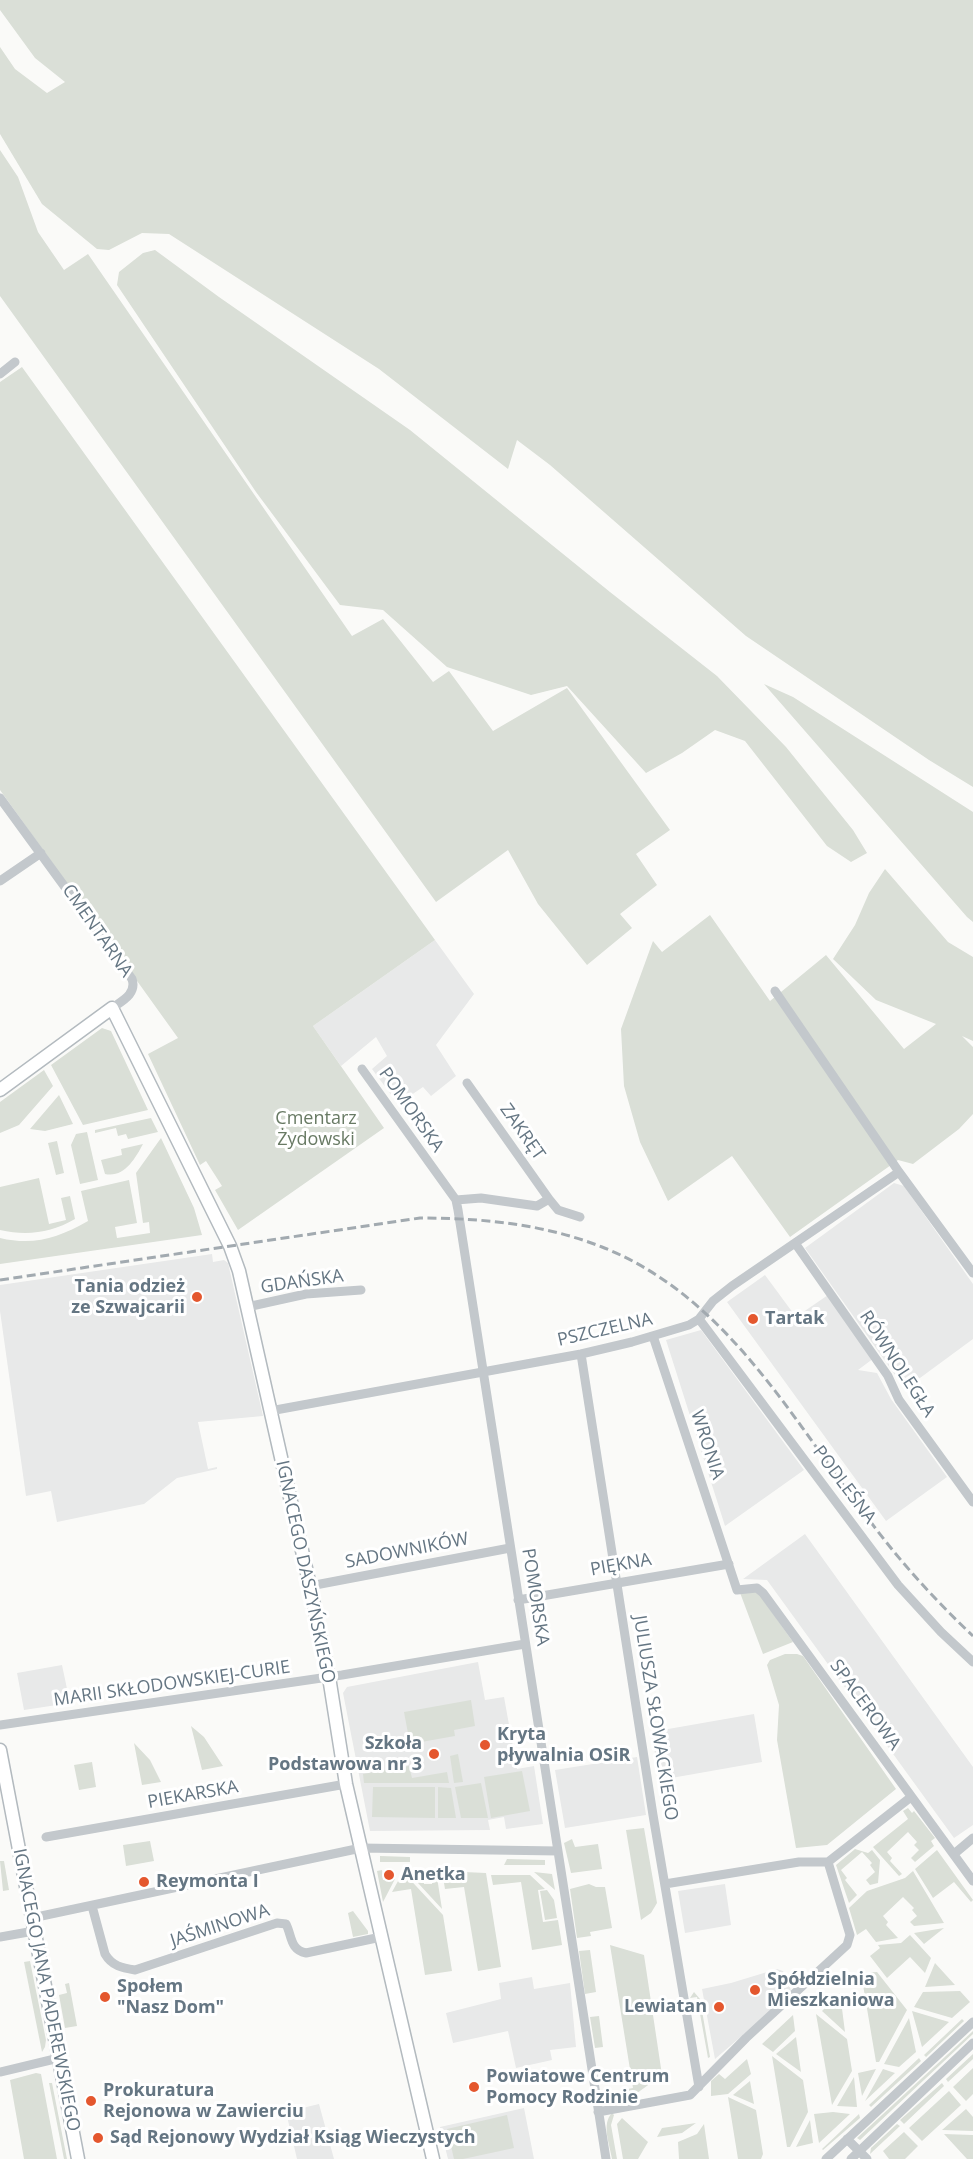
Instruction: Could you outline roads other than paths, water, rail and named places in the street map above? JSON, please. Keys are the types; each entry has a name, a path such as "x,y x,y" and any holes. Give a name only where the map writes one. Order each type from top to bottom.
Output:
{"street":[{"path":"0,374 15,362"},
{"name":"CMENTARNA","path":"0,798 132,979 134,985 132,992 112,1008 0,1090"},
{"path":"0,881 41,853"},
{"path":"776,991 899,1172 973,1273"},
{"name":"IGNACEGO DASZYŃSKIEGO","path":"112,1008 230,1246 247,1307 310,1586 329,1677 346,1785 433,2159"},
{"name":"POMORSKA","path":"362,1069 456,1200 606,2159"},
{"name":"ZAKRĘT","path":"467,1083 558,1210 580,1217"},
{"name":"PSZCZELNA","path":"270,1411 581,1354 689,1325 699,1319 722,1293 899,1172"},
{"path":"456,1200 481,1198 537,1206 549,1199"},
{"name":"RÓWNOLEGŁA","path":"795,1243 888,1376 899,1400 973,1502"},
{"name":"GDAŃSKA","path":"247,1307 306,1294 362,1290"},
{"name":"PODLEŚNA","path":"699,1319 898,1585 973,1662"},
{"name":"WRONIA","path":"654,1336 729,1564"},
{"name":"JULIUSZA SŁOWACKIEGO","path":"581,1354 699,2087"},
{"name":"SADOWNIKÓW","path":"310,1586 510,1548"},
{"name":"PIĘKNA","path":"519,1600 729,1564"},
{"name":"SPACEROWA","path":"729,1564 737,1590 757,1588 763,1593 973,1881"},
{"name":"MARII SKŁODOWSKIEJ-CURIE","path":"0,1725 329,1677 525,1644"},
{"name":"IGNACEGO JANA PADEREWSKIEGO","path":"0,1750 78,2159"},
{"name":"PIEKARSKA","path":"46,1837 346,1785"},
{"path":"665,1884 799,1862 828,1862 911,1797"},
{"path":"954,1854 973,1838"},
{"path":"0,1937 92,1906 361,1848 558,1851"},
{"path":"598,2112 686,2097 849,1941 850,1935 828,1862"},
{"name":"JAŚMINOWA","path":"92,1906 105,1954 109,1960 121,1967 135,1970 277,1923 286,1924 294,1947 297,1951 306,1953 381,1938"},
{"path":"826,2159 973,2022"},
{"path":"851,2159 973,2043"},
{"path":"0,2072 59,2058"},
{"path":"848,2139 867,2159"}],"railway":[{"path":"0,1280 420,1218 466,1219 512,1224 558,1233 602,1247 647,1269 687,1297 723,1330 786,1405 896,1554 973,1636"}],"place":[{"name":"Tania odzież ze Szwajcarii","path":"197,1297"},
{"name":"Tartak","path":"753,1319"},
{"name":"Kryta pływalnia OSiR","path":"485,1745"},
{"name":"Szkoła Podstawowa nr 3","path":"434,1754"},
{"name":"Anetka","path":"389,1875"},
{"name":"Reymonta I","path":"144,1882"},
{"name":"Spółdzielnia Mieszkaniowa","path":"755,1990"},
{"name":"Społem \"Nasz Dom\"","path":"105,1997"},
{"name":"Lewiatan","path":"719,2007"},
{"name":"Powiatowe Centrum Pomocy Rodzinie","path":"474,2087"},
{"name":"Prokuratura Rejonowa w Zawierciu","path":"91,2101"},
{"name":"Sąd Rejonowy Wydział Ksiąg Wieczystych","path":"98,2138"}],"park label":[{"name":"Cmentarz Żydowski","path":"316,1129"}]}
